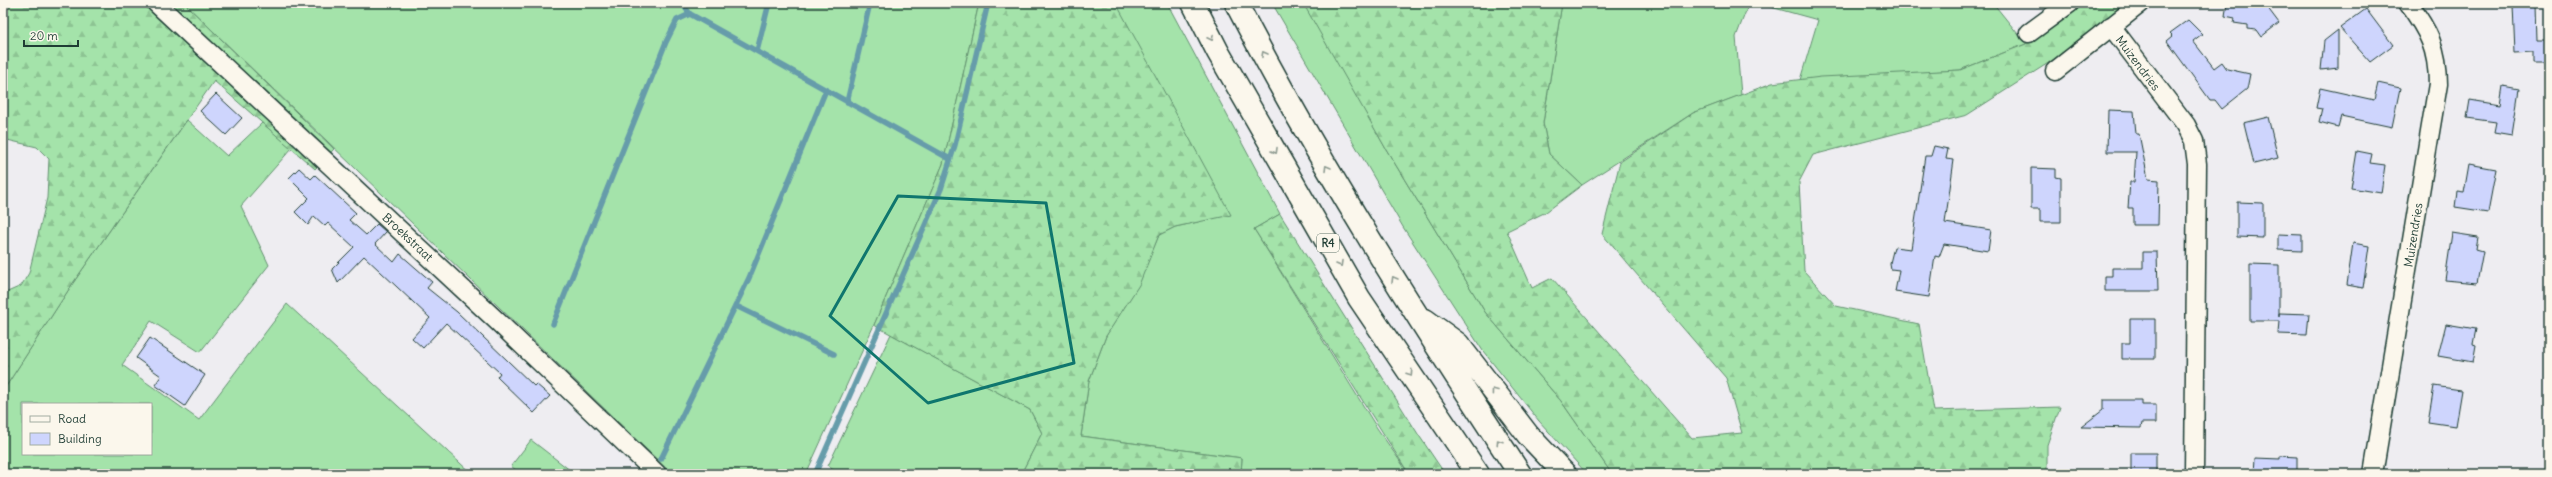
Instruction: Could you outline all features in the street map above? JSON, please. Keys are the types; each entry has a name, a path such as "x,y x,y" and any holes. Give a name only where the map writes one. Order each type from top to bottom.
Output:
{"highway":[{"name":"R4","path":"1193,3 1218,52 1359,298 1478,474"},
{"path":"1236,3 1319,155 1415,312 1520,474"},
{"path":"1415,312 1458,344 1528,436 1564,474"}],"street":[{"name":"Broekstraat","path":"156,3 496,320 657,474"},
{"path":"2029,33 2070,3"},
{"path":"2055,71 2141,3"},
{"name":"Muizendries","path":"2373,474 2438,84 2435,52 2427,29 2408,3"},
{"name":"Muizendries","path":"2111,26 2186,125 2194,141 2197,164 2194,474"}],"highlighted area":[{"path":"898,196 1046,203 1074,363 928,403 830,316"}],"green space":[{"path":"3,3 184,3 334,149 315,169 214,81 73,283 3,391 3,294 21,286 29,273 47,198 49,159 37,147 3,139"},
{"path":"184,3 979,3 943,164 874,325 806,474 672,474"},
{"path":"979,3 1116,3 1231,215 1175,227 1159,235 1139,285 1106,336 1089,381 1081,436 1242,458 1241,474 1021,474 1042,433 1030,410 874,325 943,164"},
{"path":"1116,3 1167,3 1280,214 1254,229 1377,428 1409,474 1241,474 1242,458 1081,436 1089,381 1106,336 1138,285 1159,235 1175,227 1198,222"},
{"path":"1272,3 1306,3 1386,149 1485,312 1561,401 1612,474 1587,474 1539,421 1483,351 1403,227"},
{"path":"1303,3 1562,3 1543,123 1549,154 1582,185 1546,212 1507,231 1532,288 1552,278 1692,438 1742,433 1726,378 1602,234 1620,162 1693,113 1772,83 1821,77 1960,70 2026,44 2059,15 2076,3 2128,3 2053,60 1967,115 1813,155 1799,182 1804,271 1836,306 1919,324 1934,411 2060,407 2047,445 2047,474 1612,474 1561,401 1485,312 1386,149"},
{"path":"1562,3 1749,3 1736,37 1741,95 1693,113 1582,185 1549,154 1543,123"},
{"path":"1756,3 1993,3 2026,44 1960,70 1800,80 1818,20"},
{"path":"187,120 227,156 262,123 292,148 241,206 269,265 200,352 151,321 122,365 199,420 287,304 472,474 3,474 3,391 73,283"},
{"path":"1280,214 1418,434 1445,474 1409,474 1254,229"},
{"path":"891,334 1030,410 1042,433 1021,474 839,474 828,466"},
{"path":"531,440 575,474 515,474 517,471 511,466"}],"building":[{"path":"2227,3 2264,3 2279,23 2261,37 2256,30 2247,29 2247,25 2234,23 2235,18 2225,16"},
{"path":"2535,5 2536,41 2549,41 2549,63 2533,63 2533,52 2515,53 2513,6"},
{"path":"2366,9 2393,45 2370,62 2340,28"},
{"path":"2188,20 2202,34 2193,41 2214,68 2222,62 2227,69 2250,74 2247,89 2222,109 2215,100 2210,100 2167,41 2173,36 2170,33"},
{"path":"2338,30 2338,68 2321,70 2324,41"},
{"path":"2378,83 2400,88 2392,127 2341,116 2338,127 2319,122 2322,109 2316,108 2320,88 2374,100"},
{"path":"2503,86 2519,89 2512,135 2494,132 2496,122 2467,118 2470,100 2500,105"},
{"path":"216,94 242,118 226,135 200,111"},
{"path":"2108,110 2134,111 2136,134 2139,134 2148,179 2159,180 2158,225 2133,225 2133,208 2128,208 2130,182 2134,182 2136,152 2107,152"},
{"path":"2268,117 2278,158 2254,164 2244,123"},
{"path":"1934,146 1948,149 1946,159 1954,160 1945,223 1991,230 1988,251 1944,244 1939,257 1935,256 1929,297 1895,292 1899,270 1891,269 1890,263 1894,247 1911,249 1925,156 1931,156"},
{"path":"2357,151 2372,154 2370,163 2385,165 2381,193 2351,188"},
{"path":"2469,164 2496,169 2488,212 2455,207 2457,192 2464,193"},
{"path":"299,168 311,179 315,175 356,213 349,220 366,235 377,224 386,232 375,244 394,262 400,254 432,282 427,288 457,312 534,386 536,384 550,396 534,413 497,377 500,373 446,323 423,348 412,338 430,318 364,256 338,283 332,269 354,247 328,223 325,226 314,216 308,225 295,212 309,198 289,178"},
{"path":"2031,168 2056,169 2056,177 2061,178 2061,222 2040,222 2040,209 2031,209"},
{"path":"2237,202 2263,203 2263,238 2237,237"},
{"path":"2452,233 2478,237 2476,249 2483,251 2477,283 2445,280"},
{"path":"2278,234 2302,235 2302,251 2278,250"},
{"path":"2353,243 2369,246 2363,288 2347,285"},
{"path":"2143,252 2157,252 2158,291 2105,291 2105,276 2112,276 2112,268 2143,268"},
{"path":"2250,264 2279,265 2279,313 2309,314 2307,335 2278,334 2279,321 2250,321"},
{"path":"2130,319 2155,319 2155,359 2122,359 2122,343 2130,343"},
{"path":"2446,324 2476,329 2473,344 2476,345 2473,362 2438,356"},
{"path":"150,338 205,375 185,406 155,385 161,376 136,358"},
{"path":"2434,386 2461,390 2455,426 2428,422"},
{"path":"2103,400 2142,400 2142,405 2156,405 2156,423 2142,423 2141,428 2081,427 2103,410"},
{"path":"2131,453 2156,453 2156,474 2131,474"},
{"path":"2280,456 2297,457 2297,474 2254,474 2255,458 2280,459"}],"waterway":[{"path":"684,3 684,6 690,14 950,159"},
{"path":"757,51 769,3"},
{"path":"847,102 870,3"},
{"path":"815,474 941,189 955,145 988,3"},
{"path":"553,324 666,42 677,20 690,14"},
{"path":"661,459 749,278 826,90"},
{"path":"736,306 834,354"}]}
